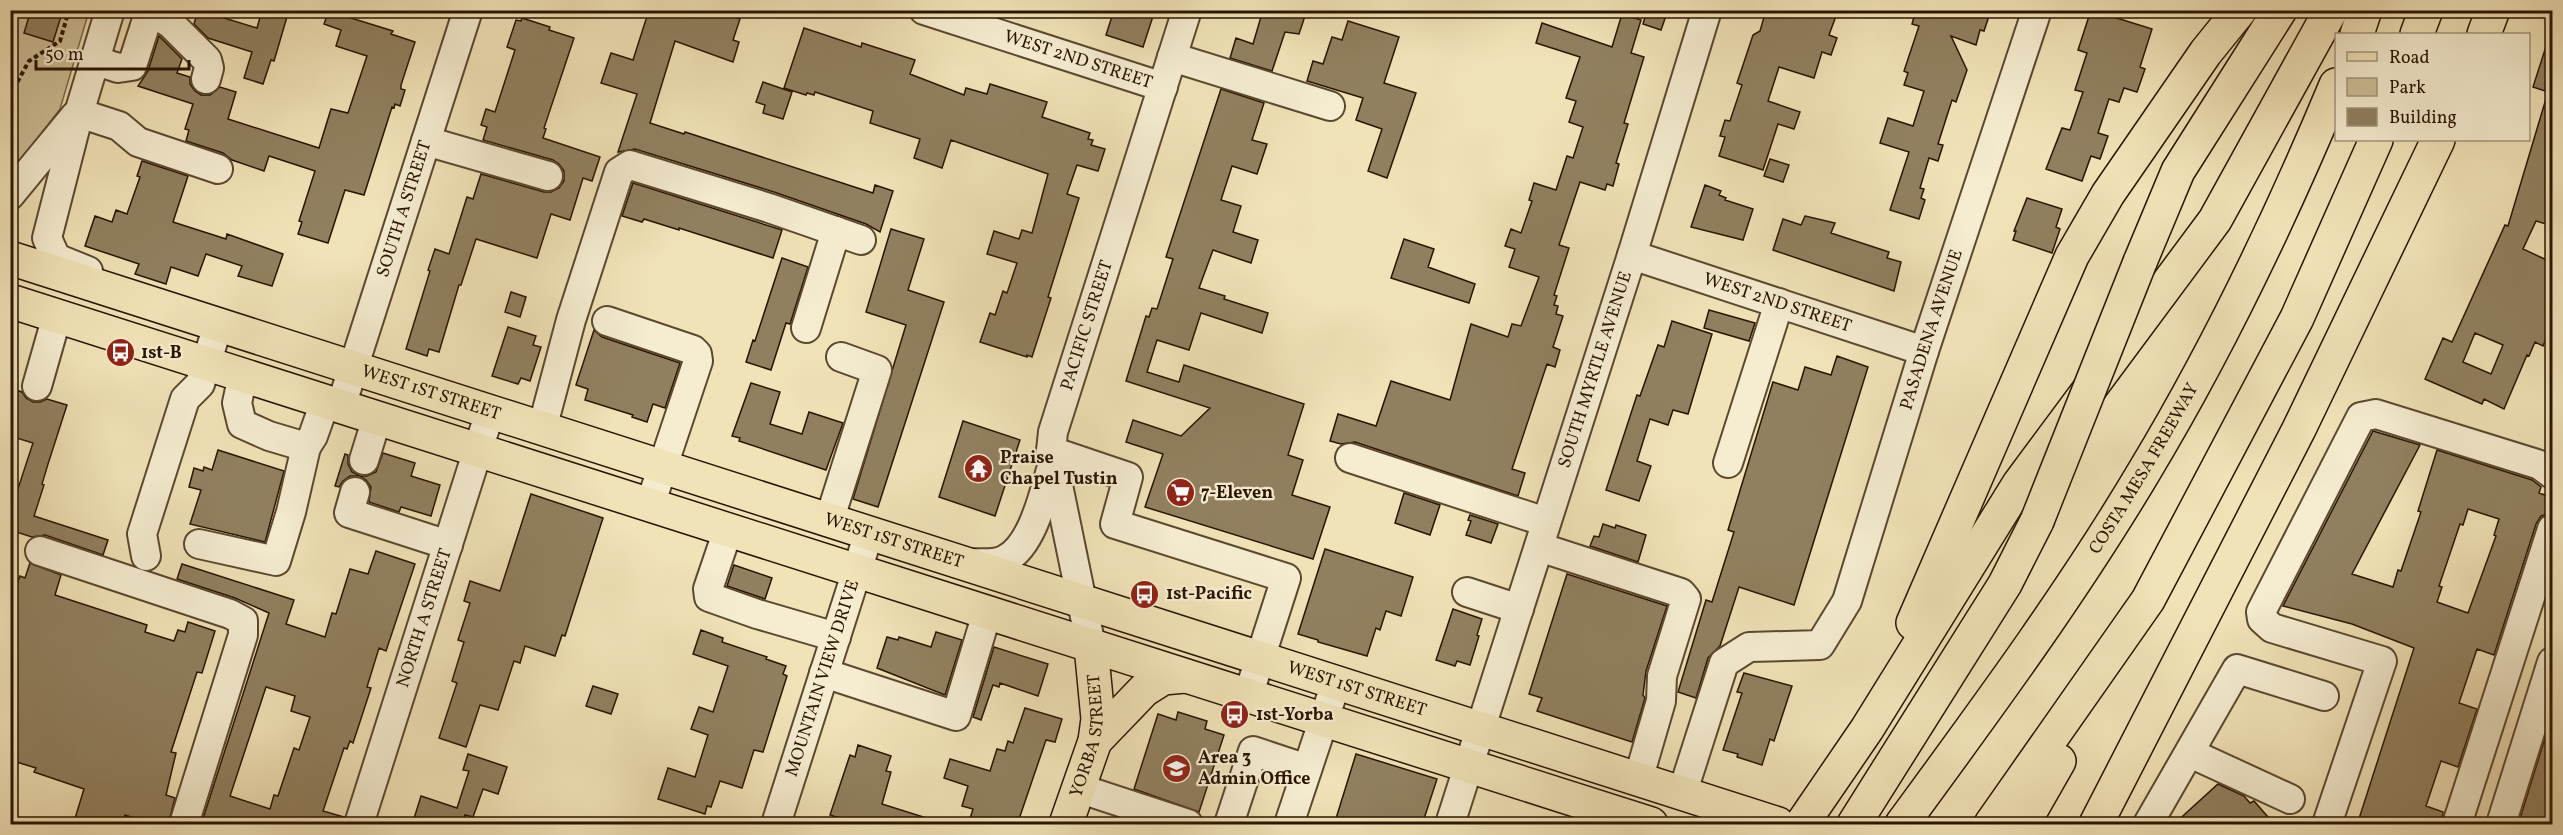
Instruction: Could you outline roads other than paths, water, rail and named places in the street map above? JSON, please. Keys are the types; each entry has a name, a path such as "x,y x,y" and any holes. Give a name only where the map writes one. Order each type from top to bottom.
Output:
{"main road":[{"path":"1867,729 2072,256 2108,194 2206,52 2240,10"},
{"path":"1854,825 2005,584 2037,521 2178,171 2280,10"},
{"path":"1802,825 1867,729 2019,484 2215,220 2331,10"},
{"path":"2357,33 2365,10"},
{"path":"2417,33 2426,10"},
{"path":"2484,33 2493,10"},
{"name":"COSTA MESA FREEWAY","path":"1902,825 2042,632 2146,469 2238,301 2300,172 2335,90"},
{"path":"2023,825 2148,600 2297,318 2376,141"},
{"path":"2096,825 2350,325 2438,141"},
{"name":"WEST 1ST STREET","path":"10,258 1774,823"},
{"path":"10,301 57,316 204,374 243,375 1651,825"},
{"path":"1991,825 2148,600"},
{"name":"YORBA STREET","path":"1066,825 1095,741 1098,719 1091,646"},
{"path":"1095,741 1144,690 1163,678 1185,676"}],"street":[{"path":"110,10 79,112 47,238 56,258 137,287 153,304"},
{"path":"94,60 118,68 132,66 150,10 171,24 207,60 209,68 206,78"},
{"name":"SOUTH A STREET","path":"199,544 276,561 291,512 306,447 354,368 468,10"},
{"name":"WEST 2ND STREET","path":"924,10 1163,87"},
{"name":"PACIFIC STREET","path":"1091,646 1053,456 1053,432 1187,10"},
{"name":"SOUTH MYRTLE AVENUE","path":"1450,825 1632,255 1707,10"},
{"name":"PASADENA AVENUE","path":"1682,794 1724,663 1749,647 1820,645 1847,601 1924,351 2037,10"},
{"path":"1172,57 1330,106"},
{"path":"79,112 118,126 138,142 218,169"},
{"path":"10,195 79,112"},
{"path":"426,141 548,176"},
{"path":"542,429 571,320 619,172 630,165 848,235 806,328"},
{"name":"WEST 2ND STREET","path":"1632,255 1924,351"},
{"path":"1728,463 1779,303"},
{"path":"37,386 57,316"},
{"path":"607,321 693,350 697,354 698,361 650,505"},
{"path":"142,569 160,539 204,403 204,374 218,325"},
{"path":"829,521 877,370 841,357"},
{"path":"243,375 237,403 242,424 269,436 306,447"},
{"name":"NORTH A STREET","path":"359,825 490,412"},
{"path":"2327,825 2382,661 2272,628 2262,619 2261,612 2361,417 2376,414 2540,465 2553,474"},
{"path":"364,460 377,418"},
{"path":"961,563 1003,561 1016,552 1034,521 1053,456 1128,477 1115,524 1286,578 1248,696"},
{"path":"1350,458 1681,593 1686,599 1662,676 1661,701 1638,780"},
{"path":"355,492 349,513 448,545"},
{"path":"728,530 708,589 709,597 836,637"},
{"path":"2457,825 2553,530"},
{"name":"MOUNTAIN VIEW DRIVE","path":"776,825 869,533"},
{"path":"40,551 142,569 243,621 243,635 184,825"},
{"path":"1467,592 1519,609"},
{"path":"824,673 956,716 987,613"},
{"path":"2501,825 2553,662"},
{"path":"2148,825 2237,669 2324,696"},
{"path":"1289,825 1336,683"},
{"path":"1229,825 1254,751 1307,768"},
{"path":"2190,753 2290,799"},
{"path":"1078,788 1188,825"}],"place":[{"name":"1st-B","path":"120,353"},
{"name":"Praise Chapel Tustin","path":"979,468"},
{"name":"7-Eleven","path":"1180,493"},
{"name":"1st-Pacific","path":"1145,594"},
{"name":"1st-Yorba","path":"1235,715"},
{"name":"Area 3 Admin Office","path":"1177,768"}]}
